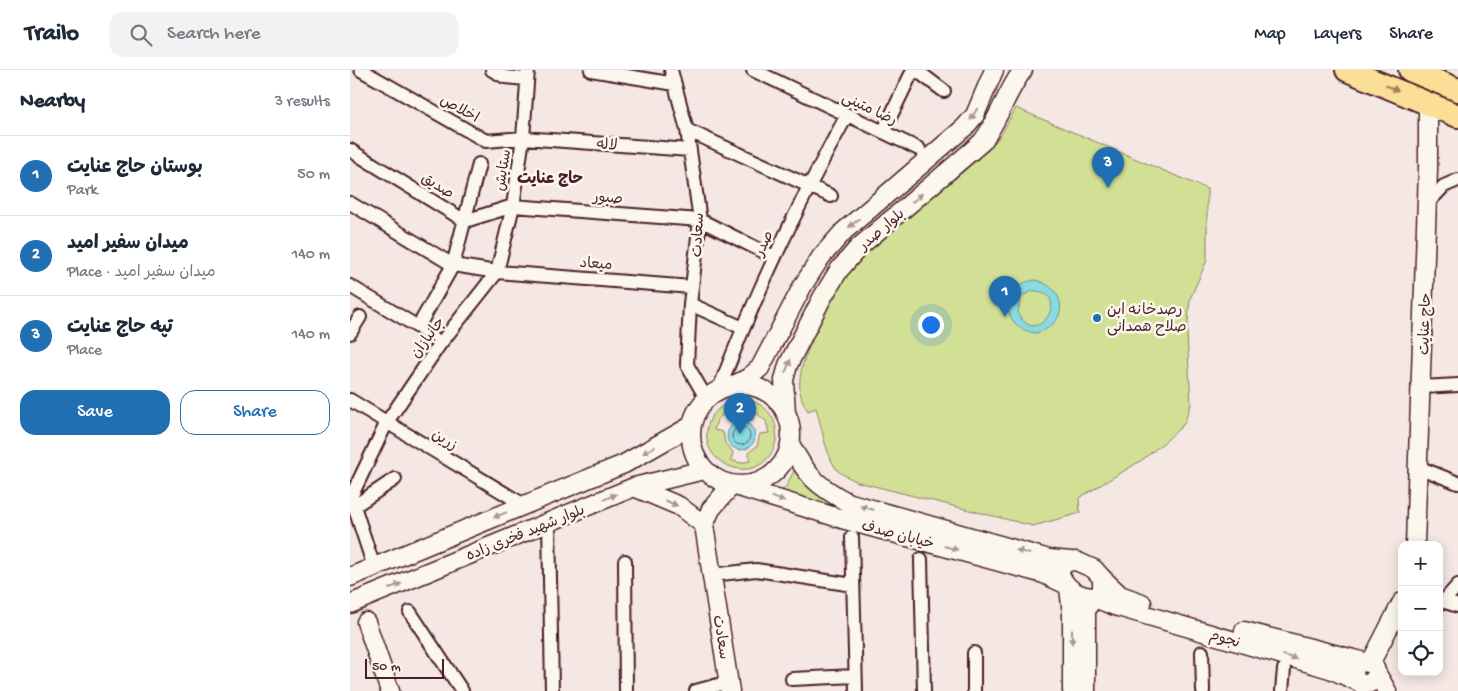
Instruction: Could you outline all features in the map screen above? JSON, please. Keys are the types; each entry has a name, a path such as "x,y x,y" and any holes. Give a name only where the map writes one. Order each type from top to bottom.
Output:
{"highway":[{"path":"1347,70 1458,116"},
{"path":"1410,70 1458,90"}],"main road":[{"name":"بلوار صدر","path":"719,391 748,378 760,368 802,287 821,257 844,231 966,127 975,115 994,71"},
{"name":"بلوار صدر","path":"786,414 784,380 788,365 822,298 839,270 860,247 982,142 997,120 1019,74"},
{"name":"حاج عنایت","path":"1415,541 1422,387 1428,103"},
{"path":"750,386 765,391 777,400 786,414 791,429 790,444 785,460 776,472 762,481 747,486 732,485 716,480 704,470 695,457 690,442 691,426 696,411 719,391 750,386"},
{"name":"بلوار شهید فخری زاده","path":"350,577 624,464 691,426"},
{"name":"خیابان صدف","path":"790,444 803,469 823,489 847,502 1048,559 1071,561"},
{"name":"بلوار شهید فخری زاده","path":"350,604 634,487 704,470"},
{"path":"634,487 679,506 704,525 711,509 732,485"},
{"name":"خیابان صدف","path":"732,485 842,519 1044,574 1067,586"},
{"name":"سعادت","path":"704,525 729,687"},
{"path":"1072,691 1072,614 1067,586 1061,569 1071,561 1085,564 1102,578 1102,591 1092,597 1086,612 1086,691"},
{"name":"نجوم","path":"1102,578 1120,594 1134,601 1370,666"},
{"path":"1067,586 1084,596 1092,597"},
{"name":"نجوم","path":"1092,597 1115,606 1330,668 1361,686"},
{"path":"1361,686 1372,682 1370,666 1398,610"},
{"path":"366,622 390,691"},
{"path":"1370,666 1387,691"}],"street":[{"name":"اخلاص","path":"361,70 486,141 523,138"},
{"path":"492,70 505,77 527,75"},
{"path":"591,70 675,84"},
{"name":"سعادت","path":"671,70 688,130 700,220 690,304 687,365 719,391"},
{"name":"رضا متینی","path":"753,70 919,149"},
{"path":"883,132 915,70 944,91"},
{"name":"ستایش","path":"497,272 513,206 523,138 527,75"},
{"name":"صدر","path":"719,391 743,328 774,258 808,186 846,115"},
{"path":"688,130 831,196"},
{"name":"لاله","path":"523,138 690,150"},
{"name":"صدیق","path":"350,150 466,221"},
{"path":"418,327 453,265 466,221 479,164"},
{"path":"1427,204 1444,186 1458,180"},
{"path":"350,203 453,265"},
{"path":"466,221 513,206"},
{"name":"صبور","path":"513,206 700,220"},
{"path":"700,220 774,258"},
{"name":"میعاد","path":"453,265 497,272 692,287"},
{"name":"جانبازان","path":"353,506 351,497 387,422 440,344 497,272"},
{"path":"350,286 418,327 440,344"},
{"path":"690,304 743,328"},
{"path":"350,333 360,317"},
{"path":"1422,387 1458,385"},
{"name":"زرین","path":"352,404 387,422 524,505"},
{"path":"1418,467 1458,483"},
{"path":"374,567 353,506 395,479"},
{"path":"549,522 552,691"},
{"path":"852,537 856,691"},
{"path":"921,559 924,691"},
{"path":"625,561 626,691"},
{"path":"712,575 756,570 853,585"},
{"path":"1443,599 1458,585"},
{"path":"1443,600 1458,606"},
{"path":"410,612 462,691"},
{"path":"1202,652 1203,691"},
{"path":"974,653 974,691"},
{"path":"1282,691 1284,669"},
{"path":"792,679 855,676"},
{"path":"696,691 729,687"}],"green space":[{"path":"1016,108 1207,189 1207,260 1190,299 1187,334 1191,404 1184,424 1142,460 1079,498 1080,513 1033,526 858,482 844,475 833,464 816,408 808,411 803,403 800,386 804,360 821,316 844,277 884,235 976,161 996,141"},
{"path":"742,398 760,405 771,416 776,429 776,443 770,455 760,465 747,469 727,466 721,462 709,447 707,438 709,421 719,408","holes":["756,413 766,421 769,433 760,434 757,446 748,453 750,461 740,463 731,460 733,452 725,443 723,432 714,430 717,420 723,414 752,420"]},
{"path":"795,469 808,486 842,508 778,492 785,488"}],"water":[{"path":"1035,280 1046,284 1059,298 1061,307 1059,315 1054,323 1046,329 1035,333 1023,329 1015,323 1010,315 1008,306 1010,297 1023,283","holes":["1031,291 1044,293 1050,299 1051,307 1048,316 1042,323 1034,326 1026,323 1018,313 1021,297"]},
{"path":"741,422 751,426 755,436 751,446 741,450 731,446 727,436 731,426"}],"place":[{"name":"تپه حاج عنایت","path":"1108,188"},
{"name":"بوستان حاج عنایت","path":"1005,317"},
{"name":"رصدخانه ابن صلاح همدانی","path":"1097,318"},
{"name":"میدان سفیر امید","path":"740,434"}],"district":[{"name":"حاج عنایت","path":"550,177"}]}
